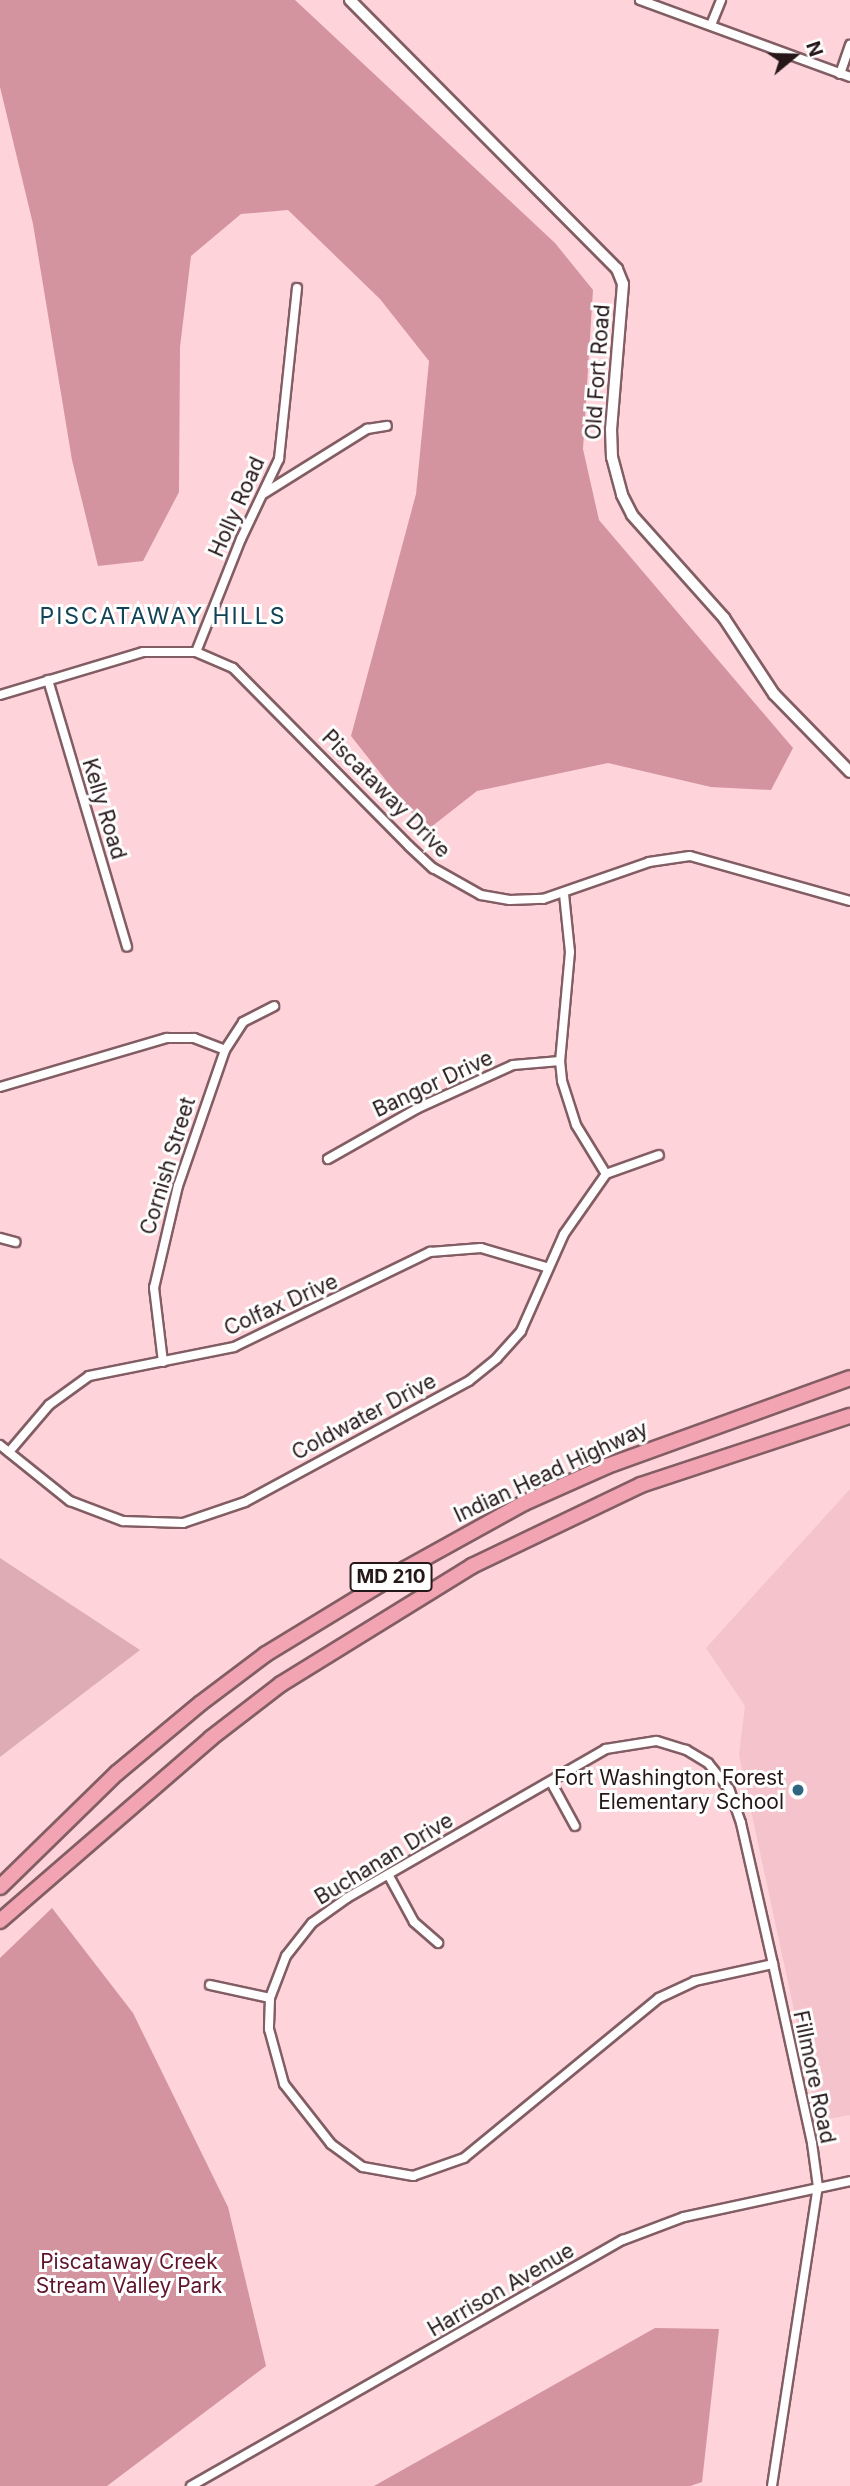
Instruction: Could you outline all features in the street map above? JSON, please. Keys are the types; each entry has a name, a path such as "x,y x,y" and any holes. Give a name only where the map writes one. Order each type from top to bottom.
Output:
{"highway":[{"name":"Indian Head Highway","path":"0,1887 117,1773 201,1703 266,1654 383,1582 501,1515 584,1476 660,1444 850,1378"},
{"name":"MD 210","path":"0,1921 211,1738 281,1684 472,1566 641,1485 850,1416"}],"main road":[{"name":"Old Fort Road","path":"350,0 617,269 623,284 611,439 622,495 632,515 724,618 774,694 850,772"}],"street":[{"path":"640,0 850,77"},
{"path":"711,24 720,0"},
{"path":"840,74 850,45"},
{"name":"Holly Road","path":"196,652 263,494 282,439 297,288"},
{"path":"263,494 368,429 387,426"},
{"name":"Piscataway Drive","path":"0,695 142,652 196,652 226,662 242,676 409,846 443,875 494,899 525,901 564,894 649,862 690,856 850,901"},
{"name":"Kelly Road","path":"48,680 127,947"},
{"path":"564,894 570,952 560,1061 576,1125 606,1174 659,1156"},
{"name":"Cornish Street","path":"163,1362 154,1321 156,1264 178,1186 225,1050 243,1022 274,1006"},
{"path":"0,1087 167,1038 194,1038 225,1050"},
{"name":"Bangor Drive","path":"328,1159 418,1108 513,1065 560,1061"},
{"name":"Coldwater Drive","path":"0,1445 51,1489 108,1518 170,1524 216,1514 475,1376 521,1331 546,1267 606,1174"},
{"path":"0,1238 15,1242"},
{"name":"Colfax Drive","path":"9,1452 49,1405 77,1383 114,1368 163,1362 260,1337 430,1252 481,1248 546,1267"},
{"name":"Buchanan Drive","path":"746,1843 737,1807 721,1777 697,1756 671,1744 624,1743 596,1754 312,1923 286,1956 270,1998 269,2029 278,2067 305,2115 344,2156 363,2168 413,2176 464,2158 659,1998 695,1981 773,1964"},
{"path":"551,1782 575,1826"},
{"name":"Fillmore Road","path":"746,1843 818,2187 772,2486"},
{"path":"389,1876 414,1922 438,1943"},
{"path":"210,1985 270,1998"},
{"name":"Harrison Avenue","path":"191,2486 623,2240 684,2217 850,2181"}],"shaded area":[{"name":"Fort Washington Forest Elementary School","path":"850,1489 850,2115 818,2121 739,1755 745,1706 706,1648"},
{"path":"0,1558 140,1650 0,1757"}],"green space":[{"path":"0,0 295,0 555,243 593,290 583,449 599,520 793,748 771,790 711,787 608,763 477,791 426,831 351,736 416,494 429,361 380,299 288,210 241,214 191,256 180,347 179,492 143,561 98,566 72,460 33,224 0,87"},
{"name":"Piscataway Creek Stream Valley Park","path":"52,1908 133,2013 228,2207 266,2366 107,2486 0,2486 0,1958"},
{"path":"655,2328 719,2329 702,2482 690,2486 374,2486"}],"place":[{"name":"Fort Washington Forest Elementary School","path":"798,1790"}],"district":[{"name":"PISCATAWAY HILLS","path":"163,616"}]}
